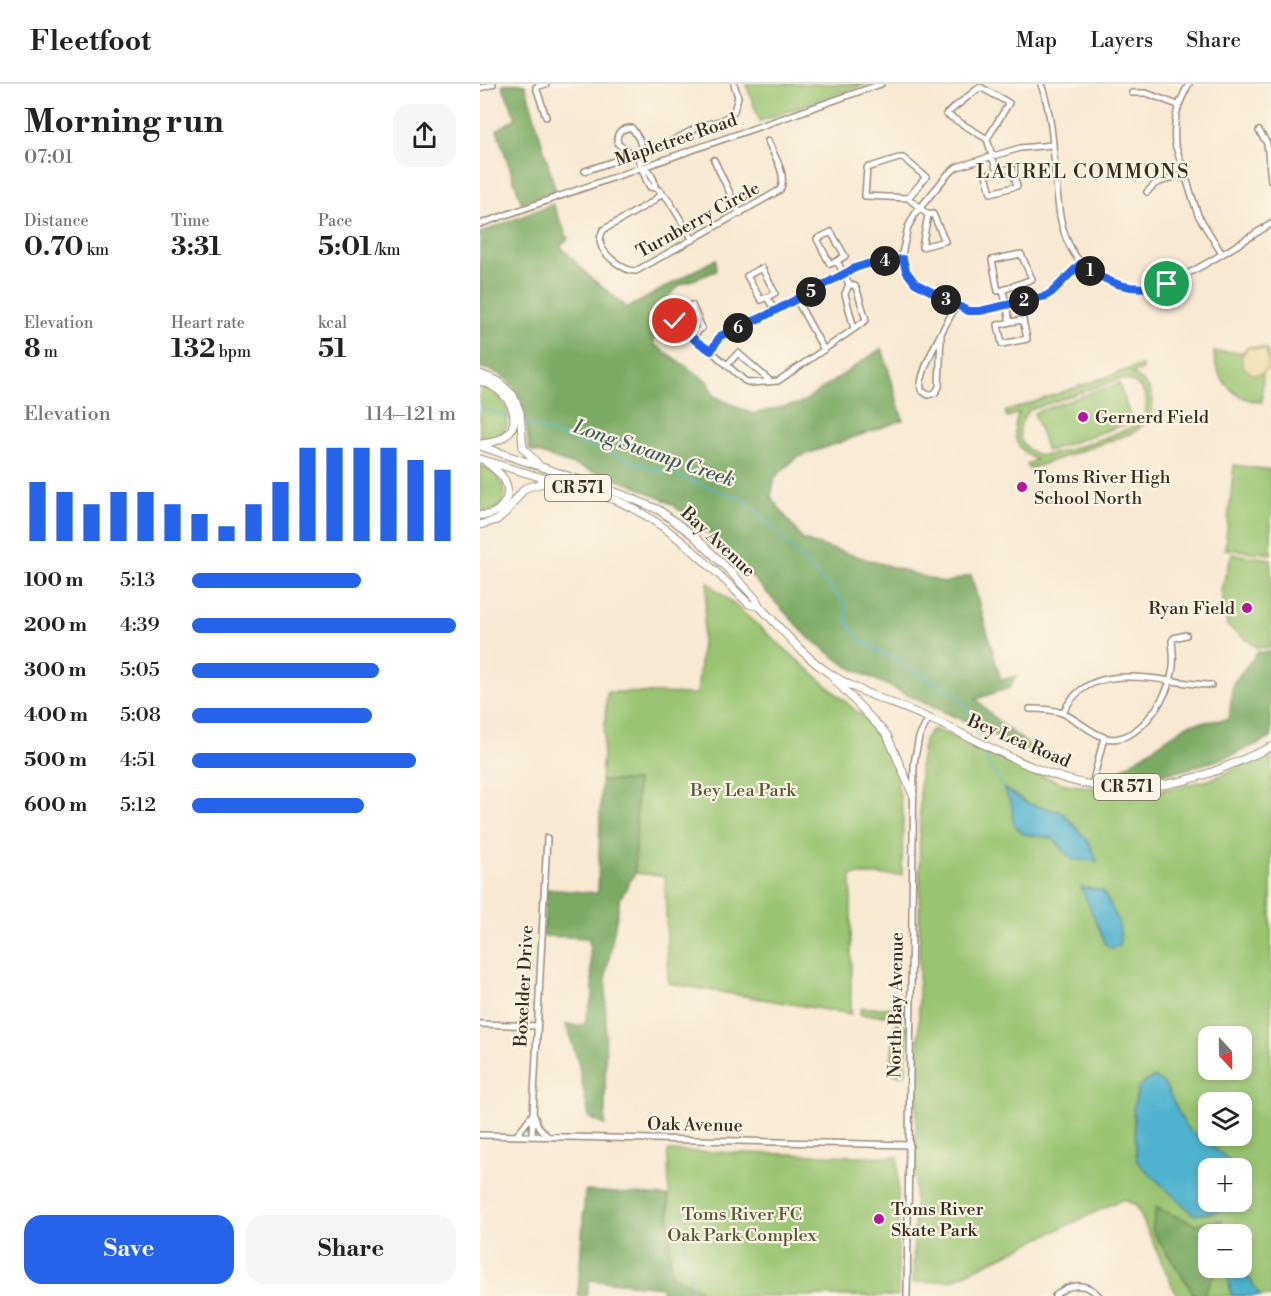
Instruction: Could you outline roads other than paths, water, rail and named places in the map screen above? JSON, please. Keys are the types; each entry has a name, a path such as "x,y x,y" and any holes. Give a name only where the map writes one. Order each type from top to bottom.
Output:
{"main road":[{"path":"480,374 498,381 510,391 516,401 517,421 523,448 540,466"},
{"path":"480,381 494,386 503,394 517,421"},
{"path":"480,445 502,441 517,421"},
{"name":"Bay Avenue","path":"480,445 635,499 659,510 693,535 755,598 760,607 828,673 857,688 929,718"},
{"path":"480,515 493,514 500,510 507,492 504,479 482,459"},
{"name":"Bay Avenue","path":"482,459 616,500 655,520 692,549 750,604 760,607"},
{"path":"480,525 497,519 506,512 525,488 553,481"},
{"path":"828,673 887,735 914,795"},
{"name":"Bey Lea Road","path":"929,718 1049,772 1092,785 1128,787 1178,783 1224,769 1271,747"}],"street":[{"path":"480,88 493,84"},
{"path":"546,84 536,87 546,117"},
{"path":"585,171 670,142 700,126 723,120 731,114 738,97 734,84"},
{"name":"Mapletree Road","path":"480,224 882,84"},
{"path":"1041,84 1047,108 1064,237 1080,264 1108,281 1127,287 1142,289 1167,284 1271,224"},
{"path":"1189,84 1178,105 1175,120 1175,144 1198,215 1222,254"},
{"path":"987,139 1009,103 980,87 946,114 987,139 997,172"},
{"path":"1132,93 1146,93 1178,105"},
{"path":"643,152 632,128 625,128 618,133 616,138 618,144 634,155 643,167 650,187 655,188 668,199 693,240"},
{"path":"1259,131 1267,142 1271,181"},
{"name":"Turnberry Circle","path":"662,193 652,202 603,230 600,239 603,250 625,270 636,271 774,195 782,187 782,174 768,141"},
{"path":"1052,145 1020,148 957,167 948,174 920,208 908,227 903,259 906,271 915,283 968,311 1040,298 1052,292 1080,264"},
{"path":"908,198 926,177 903,158 867,168 865,196 908,198 928,215 933,214 945,241 921,247 928,215"},
{"path":"714,160 740,214"},
{"path":"1012,168 1017,186 991,193 986,175 997,172 1012,168"},
{"path":"1147,192 1155,184 1184,173"},
{"path":"831,232 845,256 837,261 830,264 817,239 831,232"},
{"path":"1021,254 1032,279 1004,290 998,291 992,260 1021,254"},
{"path":"711,351 720,336 775,311 844,274 867,264 903,259"},
{"path":"692,337 702,328 692,305 675,321 692,337 745,381 751,383 778,381 866,320 857,290 855,286 849,284 837,261"},
{"path":"762,268 775,293 767,297 761,300 747,276 762,268"},
{"path":"849,284 844,294 854,329"},
{"path":"1004,290 1010,322"},
{"path":"767,297 775,311"},
{"path":"796,299 824,350"},
{"path":"941,334 939,387 935,393 928,395 921,390 920,383 932,352 941,334 956,306"},
{"path":"1023,320 1027,339 1002,344 998,325 1010,322 1023,320"},
{"path":"727,365 738,353 770,381"},
{"path":"1030,709 1063,713 1104,737 1119,739 1136,731 1152,713 1171,680 1174,638 1186,635"},
{"path":"1063,713 1076,694 1109,678 1132,675 1211,685"},
{"name":"North Bay Avenue","path":"908,1296 915,750 929,718"},
{"path":"1092,785 1104,737"},
{"name":"Boxelder Drive","path":"532,1136 547,838"},
{"path":"480,1024 537,1026"},
{"path":"517,1135 533,1114"},
{"path":"533,1114 538,1126 547,1136"},
{"name":"Oak Avenue","path":"480,1135 910,1144"},
{"path":"1055,1296 1059,1292 1079,1285 1094,1291 1099,1296"}],"water":[{"path":"1003,788 1029,804 1062,812 1088,841 1097,861 1073,860 1052,838 1023,834 1013,823 1012,806"},
{"path":"1081,887 1103,891 1119,923 1119,945 1112,948 1106,945"},
{"path":"1154,1077 1165,1085 1186,1127 1198,1136 1198,1146 1211,1146 1227,1158 1198,1158 1198,1212 1216,1212 1194,1215 1137,1162 1133,1109 1139,1086"},
{"path":"1228,1278 1249,1278 1260,1296 1232,1296"}],"waterway":[{"name":"Long Swamp Creek","path":"480,407 510,418"},
{"name":"Long Swamp Creek","path":"523,423 745,500 839,597 847,610 846,619 860,640 958,695 971,714 978,737"},
{"name":"Long Swamp Creek","path":"981,748 1003,788"},
{"path":"681,1223 690,1270 691,1296"}],"place":[{"name":"Gernerd Field","path":"1083,417"},
{"name":"Toms River High School North","path":"1022,487"},
{"name":"Ryan Field","path":"1247,608"},
{"name":"Toms River Skate Park","path":"879,1219"}],"district":[{"name":"LAUREL COMMONS","path":"1083,172"}],"park label":[{"name":"Bey Lea Park","path":"743,790"},
{"name":"Toms River FC Oak Park Complex","path":"742,1224"}]}
